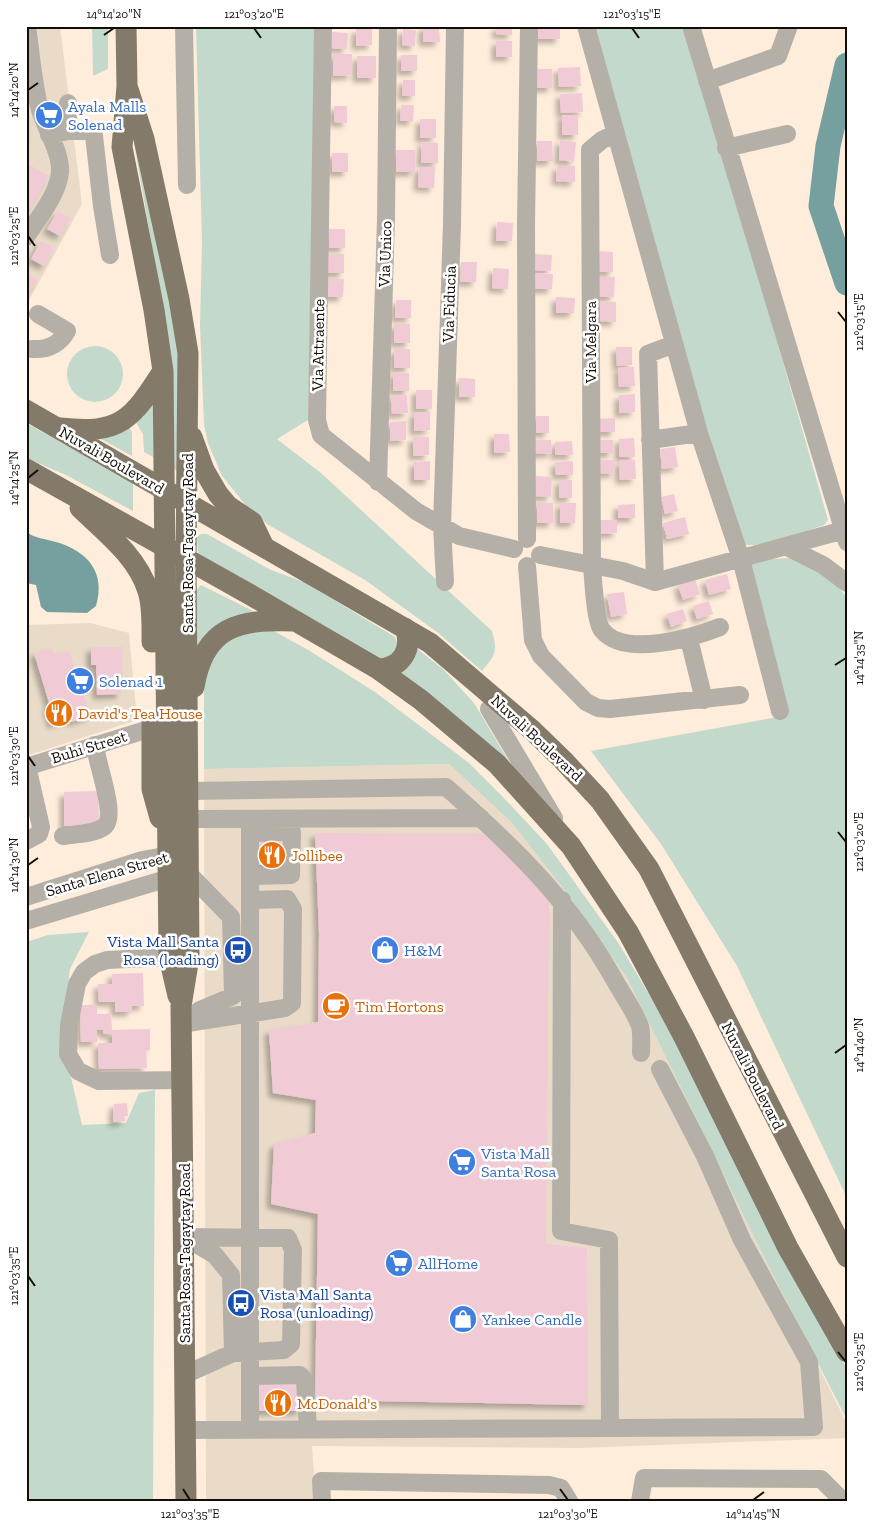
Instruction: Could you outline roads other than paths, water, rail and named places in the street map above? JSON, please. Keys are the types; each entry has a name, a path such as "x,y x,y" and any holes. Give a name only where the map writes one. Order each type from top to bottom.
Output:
{"main road":[{"name":"Santa Rosa-Tagaytay Road","path":"126,26 127,86 122,147 154,310 163,370 166,642 175,853 189,957 181,1015 186,1501"},
{"name":"Santa Rosa-Tagaytay Road","path":"127,86 144,139 186,337 188,369 186,503 188,819 175,853"},
{"path":"56,428 87,430 119,423 130,417 140,405 163,370"},
{"name":"Nuvali Boulevard","path":"26,410 430,643 532,730 582,779 636,848 664,896 847,1257"},
{"path":"188,425 201,461 218,494 228,506 252,522 264,547"},
{"name":"Nuvali Boulevard","path":"26,469 186,558 378,669 467,736 497,764 571,846 628,932 684,1037 788,1248 847,1352"},
{"path":"57,487 121,547 144,581 151,608 152,788 175,853"},
{"path":"187,729 200,662 210,643 217,636 244,623 295,621"},
{"path":"378,669 390,667 404,656 408,639 405,628"},
{"path":"152,686 166,642"},
{"name":"Santa Rosa-Tagaytay Road","path":"179,876 169,957 181,1015"}],"street":[{"path":"26,237 58,182 60,171 57,154 37,97 27,26"},
{"path":"184,26 187,185"},
{"name":"Via Attraente","path":"323,26 316,420 321,435 416,511 459,536 520,544"},
{"name":"Via Unico","path":"378,482 386,219 388,26"},
{"name":"Via Fiducia","path":"445,582 442,526 456,26"},
{"path":"529,26 520,544 514,554 518,562 534,560 592,565 623,571 655,582 787,547 845,536 726,148 691,26"},
{"path":"586,26 699,433 742,559 780,711"},
{"path":"707,81 778,56 788,26"},
{"path":"68,103 68,131"},
{"path":"49,135 68,131 91,131 94,136 110,255"},
{"name":"Via Melgara","path":"592,565 590,150 602,140 616,133"},
{"path":"726,148 787,134"},
{"path":"32,349 51,347 61,342 67,331 38,314"},
{"path":"655,582 648,354 674,344"},
{"path":"650,440 699,433"},
{"path":"520,544 538,544 534,560 533,640 541,656 586,702 598,708 610,709 740,695"},
{"path":"787,547 823,565 847,582"},
{"path":"592,565 601,629 616,641 633,644 690,639 720,628"},
{"path":"690,639 704,700"},
{"name":"Nuvali Boulevard","path":"489,709 571,846"},
{"name":"Buhi Street","path":"27,766 152,728"},
{"path":"63,836 96,830 105,826 108,820 107,797 95,756 95,745"},
{"path":"26,841 39,834 41,827 27,766"},
{"path":"188,791 446,787 481,818 562,900 597,948 640,1027 641,1053"},
{"path":"250,826 481,818"},
{"path":"188,819 292,832 291,875 250,876"},
{"path":"242,1352 250,1237 250,826"},
{"name":"Santa Elena Street","path":"26,897 142,860 175,853"},
{"path":"179,876 231,917 233,996 200,1010 181,1015"},
{"name":"Santa Elena Street","path":"26,921 179,876"},
{"path":"181,1015 250,1013 285,1008 292,1003 293,909 287,899 250,900"},
{"path":"562,900 561,1231 609,1240 610,1428"},
{"path":"169,957 122,957 95,964 84,972 77,984 69,1024 68,1054 78,1071 99,1081 183,1080"},
{"path":"185,1430 814,1427 809,1362 742,1240 705,1156 660,1069"},
{"path":"183,1237 288,1238 293,1250 291,1344 284,1350 242,1352 184,1375"},
{"path":"183,1237 215,1255 231,1275 242,1352 250,1376 250,1430"},
{"path":"250,1376 300,1375 306,1380 308,1429"},
{"path":"640,1501 644,1478 821,1479 843,1501"},
{"path":"322,1501 321,1481 549,1485 565,1494"}],"water":[{"path":"26,532 77,551 92,565 98,583 96,606 87,613 47,612 41,607 36,585 26,583"}],"waterway":[{"path":"847,65 828,146 821,206 847,283"}],"place":[{"name":"Ayala Malls Solenad","path":"49,115"},
{"name":"Solenad 1","path":"80,681"},
{"name":"David's Tea House","path":"59,713"},
{"name":"Jollibee","path":"272,855"},
{"name":"Vista Mall Santa Rosa (loading)","path":"238,950"},
{"name":"H&M","path":"385,950"},
{"name":"Tim Hortons","path":"336,1006"},
{"name":"Vista Mall Santa Rosa","path":"462,1162"},
{"name":"AllHome","path":"399,1263"},
{"name":"Vista Mall Santa Rosa (unloading)","path":"241,1303"},
{"name":"Yankee Candle","path":"463,1319"},
{"name":"McDonald's","path":"278,1403"}]}
